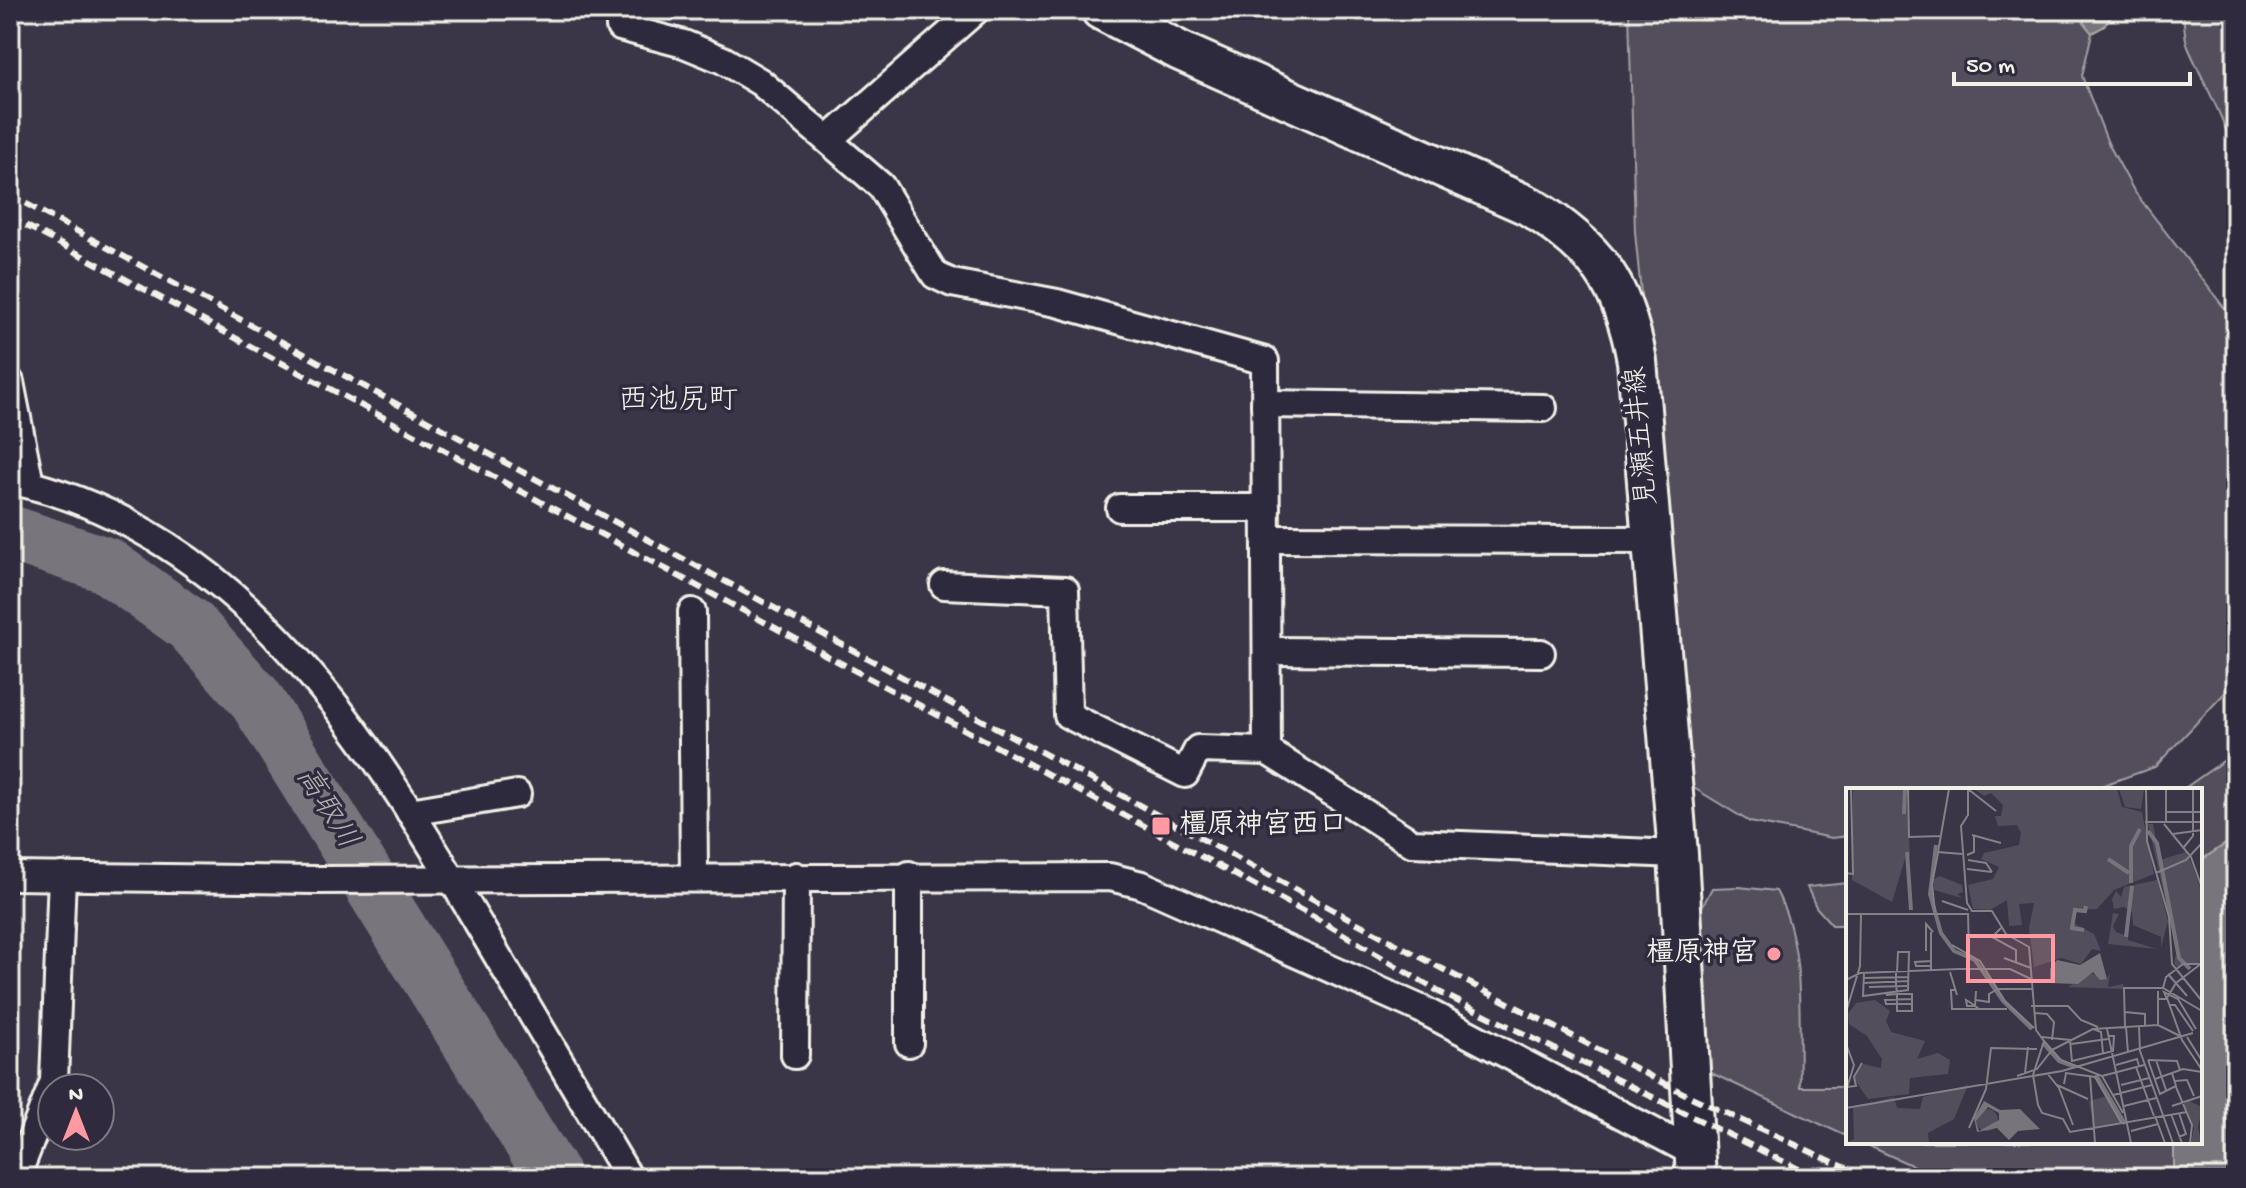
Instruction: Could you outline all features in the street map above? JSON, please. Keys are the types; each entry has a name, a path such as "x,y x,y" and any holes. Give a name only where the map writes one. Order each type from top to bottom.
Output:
{"main road":[{"name":"見瀬五井線","path":"1101,10 1180,51 1529,206 1560,224 1589,252 1616,286 1630,321 1637,361 1678,854 1695,1166"}],"street":[{"path":"620,10 620,27 684,44 723,60 760,82 881,186 935,275 952,283 1057,303 1265,361 1267,751"},
{"path":"828,140 976,10"},
{"path":"10,382 20,482 101,510 176,550 245,604 309,668 410,812 452,878 629,1178"},
{"path":"1265,404 1543,408"},
{"path":"1120,508 1266,508"},
{"path":"1266,539 1652,540"},
{"path":"944,585 1065,590 1068,715 1185,774 1198,749 1267,751 1412,843 1678,854"},
{"path":"692,612 694,877"},
{"path":"1267,651 1541,653"},
{"path":"410,812 517,794"},
{"path":"10,876 316,880 1078,874 1142,885 1431,1014 1695,1166"},
{"path":"909,875 909,1043"},
{"path":"16,1178 54,1081 62,876"},
{"path":"795,1055 796,876"}],"shaded area":[{"path":"1629,10 2081,10 2084,23 2092,33 2082,76 2108,143 2134,191 2236,323 2236,681 2155,767 2095,788 1846,788 1846,836 1832,838 1750,822 1689,785 1635,232"},
{"path":"2081,10 2116,10 2103,27 2092,33 2084,23"},
{"path":"2182,10 2236,10 2236,160 2220,116 2188,47"},
{"path":"2236,752 2236,837 2202,860 2202,788 2185,788"},
{"path":"2236,837 2236,1178 2174,1178 2174,1144 2202,1144 2202,860"},
{"path":"1846,883 1846,925 1832,925 1816,907 1807,887"},
{"path":"1712,888 1776,891 1786,913 1797,961 1800,1087 1846,1087 1846,1136 1707,1071 1701,909"},
{"path":"1864,1144 2174,1144 2174,1178 1940,1178"}],"waterway":[{"name":"高取川","path":"10,533 106,565 190,625 255,698 554,1178"}],"railway":[{"path":"10,195 1450,973 1689,1096 1868,1178"},
{"path":"10,217 1325,923 1439,992 1817,1178"}],"place":[{"name":"橿原神宮西口","path":"1161,826"},
{"name":"橿原神宮","path":"1774,954"}],"district":[{"name":"西池尻町","path":"678,402"}]}
